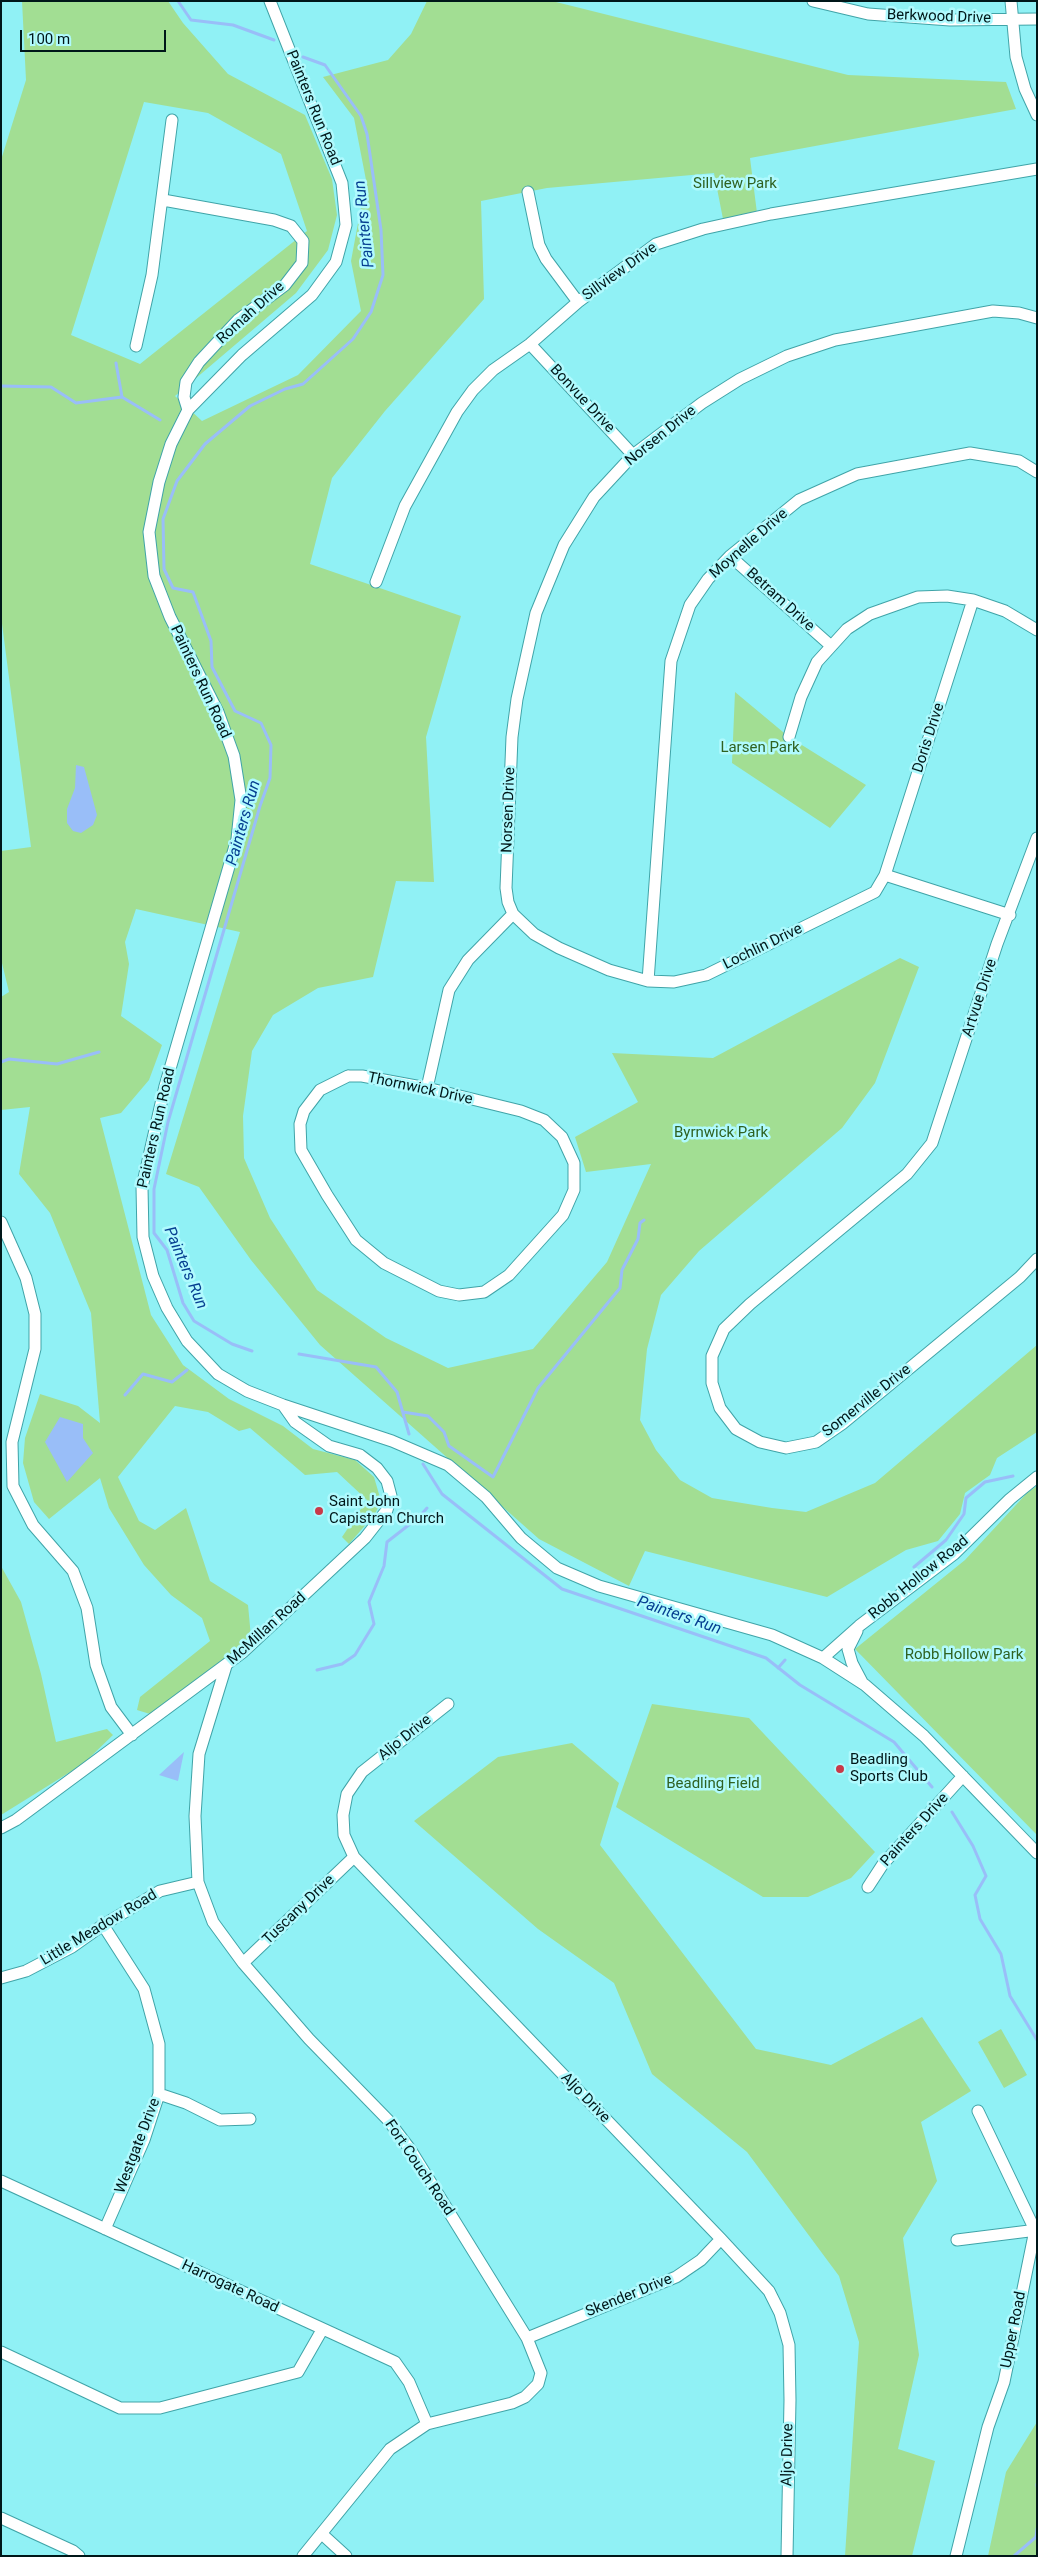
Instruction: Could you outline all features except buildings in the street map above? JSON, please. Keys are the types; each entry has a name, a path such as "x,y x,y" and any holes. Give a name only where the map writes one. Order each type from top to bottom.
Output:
{"street":[{"name":"Painters Run Road","path":"270,1 342,183 346,225 336,262 312,295 242,355 188,410 171,444 159,482 149,532 154,576 170,617 218,712 234,756 241,800 237,839 165,1086 142,1188 143,1237 153,1276 167,1308 187,1341 218,1374 247,1390 283,1405 392,1441 448,1465 486,1497 521,1538 557,1568 599,1586 772,1635 823,1658 865,1686 924,1736 1037,1853"},
{"name":"Berkwood Drive","path":"813,1 868,14 950,20 1037,18"},
{"path":"1011,1 1016,57 1025,89 1037,115"},
{"path":"136,346 152,275 172,120"},
{"name":"Sillview Drive","path":"376,582 406,506 457,412 473,390 493,370 530,344 578,302 656,244 703,229 771,214 1037,170"},
{"path":"528,192 539,245 546,259 578,302"},
{"name":"Romah Drive","path":"163,200 274,220 291,226 303,241 302,262 284,285 238,320 199,362 186,382 184,397 188,410"},
{"name":"Norsen Drive","path":"513,914 508,902 506,888 512,737 517,699 536,613 564,545 594,497 633,455 702,403 740,379 787,356 835,340 993,311 1019,313 1037,318"},
{"name":"Bonvue Drive","path":"530,344 633,455"},
{"name":"Moynelle Drive","path":"648,981 671,661 690,606 708,578 730,556 799,500 857,474 970,453 1019,461 1037,472"},
{"name":"Betram Drive","path":"730,556 830,645"},
{"path":"790,737 801,697 817,662 830,645 847,629 870,614 896,603 918,597 947,596 973,600 1005,611 1037,630"},
{"name":"Doris Drive","path":"885,875 973,600"},
{"name":"Artvue Drive","path":"922,1158 935,1134 997,944 1010,915 1037,838"},
{"path":"885,875 1010,915"},
{"name":"Lochlin Drive","path":"513,914 534,934 559,948 609,970 648,981 674,982 706,975 874,892 885,875"},
{"path":"427,1088 449,990 468,960 513,914"},
{"name":"Thornwick Drive","path":"348,1076 362,1076 427,1088 522,1111 544,1120 562,1137 574,1163 574,1190 563,1215 509,1274 484,1292 459,1295 439,1291 384,1263 356,1240 301,1150 300,1124 304,1111 320,1090 332,1083 348,1076"},
{"name":"Somerville Drive","path":"922,1158 907,1174 750,1304 724,1329 712,1356 712,1383 720,1408 736,1429 760,1442 786,1448 816,1442 842,1424 1013,1283 1037,1259"},
{"path":"1,1222 26,1278 35,1314 36,1349 12,1442 13,1486 33,1525 73,1572 87,1608 96,1665 111,1707 132,1735"},
{"name":"McMillan Road","path":"1,1828 16,1820 190,1690 226,1666 300,1601 365,1538 387,1510 390,1496 387,1481 378,1468 360,1455 329,1446 295,1422 283,1405"},
{"name":"Robb Hollow Road","path":"823,1658 859,1626 954,1554 1010,1499 1037,1477"},
{"path":"859,1626 848,1649 852,1664 865,1686"},
{"name":"Fort Couch Road","path":"226,1666 199,1754 195,1816 198,1882 213,1922 243,1963 310,2039 388,2120 399,2134 527,2338 541,2373 533,2391 512,2403 427,2424 390,2449 303,2556"},
{"name":"Aljo Drive","path":"448,1704 362,1772 348,1794 343,1815 344,1835 354,1857 769,2291 780,2313 788,2345 790,2400 787,2556"},
{"name":"Painters Drive","path":"868,1887 883,1864 964,1776"},
{"name":"Tuscany Drive","path":"243,1963 354,1857"},
{"name":"Little Meadow Road","path":"1,1978 26,1971 72,1947 103,1925 160,1891 198,1882"},
{"name":"Westgate Drive","path":"103,1925 144,1989 159,2044 159,2094 144,2140 105,2229"},
{"path":"159,2094 186,2103 220,2120 250,2119"},
{"path":"957,2240 1036,2230 978,2111"},
{"name":"Harrogate Road","path":"1,2182 394,2362 409,2382 427,2424"},
{"name":"Upper Road","path":"956,2556 988,2427 1004,2382 1036,2230"},
{"name":"Skender Drive","path":"527,2338 676,2277 701,2260 721,2239"},
{"path":"1,2352 120,2408 160,2408 298,2372 322,2330"},
{"path":"1,2518 79,2556"},
{"path":"322,2534 346,2556"}],"green space":[{"path":"22,1 168,1 183,23 228,74 305,115 332,179 337,215 328,250 296,293 175,396 202,421 298,375 361,311 351,261 366,180 354,118 323,77 388,60 411,34 427,1 552,1 848,75 1006,82 1016,109 750,158 757,213 723,219 714,173 547,188 481,201 484,299 385,411 332,478 310,564 461,616 426,737 434,882 396,881 373,977 318,988 273,1015 252,1051 243,1116 244,1158 270,1218 317,1290 386,1338 448,1368 533,1349 607,1262 651,1164 586,1172 575,1137 638,1102 612,1053 713,1058 900,958 919,967 875,1083 842,1128 699,1251 661,1295 647,1349 640,1420 656,1450 680,1480 712,1498 806,1512 875,1483 1037,1345 1037,1432 997,1458 990,1475 965,1493 960,1514 938,1541 906,1550 827,1597 645,1551 629,1586 539,1539 320,1345 251,1260 199,1187 166,1174 240,932 136,909 125,942 129,964 121,1016 162,1045 149,1080 121,1113 100,1118 151,1315 183,1365 229,1399 283,1426 313,1449 355,1460 374,1477 381,1501 375,1514 349,1544 342,1537 367,1500 337,1472 305,1475 250,1428 239,1431 208,1412 175,1406 118,1477 139,1521 155,1530 186,1508 210,1581 248,1605 251,1637 214,1668 150,1714 137,1710 140,1697 210,1641 202,1618 171,1595 144,1565 109,1508 100,1478 49,1519 34,1502 23,1463 25,1438 40,1394 78,1406 100,1423 91,1313 50,1213 19,1174 30,1107 1,1110 1,997 9,992 1,959 1,851 31,847 1,616 1,160 26,80","holes":["144,102 208,113 281,154 307,231 140,364 71,335"]},
{"name":"Larsen Park","path":"735,692 789,737 866,785 830,828 732,763"},
{"name":"Robb Hollow Park","path":"1037,1486 1037,1835 855,1649 965,1560 1027,1493"},
{"path":"1,1566 21,1602 41,1674 56,1742 107,1729 113,1735 83,1764 1,1815"},
{"name":"Beadling Field","path":"652,1704 749,1718 875,1852 851,1878 808,1897 763,1897 616,1807"},
{"path":"572,1743 619,1783 600,1845 756,2049 831,2065 922,2017 971,2091 921,2122 937,2181 903,2238 919,2355 898,2449 935,2461 912,2556 845,2556 859,2342 839,2276 747,2152 652,2074 614,1983 538,1929 414,1821 498,1757"},
{"path":"1001,2029 1027,2075 1004,2088 978,2042"},
{"path":"1037,2422 1037,2556 988,2556 1006,2472"}],"water":[{"path":"76,765 84,767 97,815 93,825 81,833 73,831 67,823 67,809 75,788"},
{"path":"60,1417 83,1424 83,1438 93,1453 67,1482 45,1442"},
{"path":"184,1752 178,1781 159,1775"}],"waterway":[{"name":"Painters Run","path":"178,1 191,20 233,25 274,40"},
{"name":"Painters Run","path":"252,1351 232,1344 194,1321 183,1303 167,1250 154,1233 154,1189 168,1122 260,806 270,778 271,745 261,723 235,711 212,667 211,641 193,592 173,588 164,569 163,519 177,481 205,444 250,406 285,389 303,384 353,339 371,312 383,275 381,230 367,134 361,116 325,65 303,57"},
{"path":"116,363 122,397 160,420"},
{"path":"1,386 51,387 76,403 122,397"},
{"path":"1,1062 9,1059 57,1064 99,1052"},
{"path":"403,1412 428,1416 444,1432 449,1446 493,1477 538,1388 620,1288 622,1270 638,1239 640,1223 644,1220"},
{"name":"Painters Run","path":"299,1354 376,1367 397,1392 409,1434"},
{"path":"125,1395 143,1374 172,1382 187,1370"},
{"name":"Painters Run","path":"423,1464 442,1494 562,1589 766,1658 800,1685 894,1742 932,1787"},
{"path":"914,1567 946,1540 964,1514 966,1498 985,1482 1013,1476"},
{"path":"317,1670 342,1664 355,1655 374,1624 369,1602 384,1566 387,1542 419,1517 427,1508"},
{"path":"778,1668 785,1660"},
{"name":"Painters Run","path":"952,1812 973,1846 986,1876 975,1895 980,1919 1001,1954 1010,1996 1037,2040"},
{"name":"Painters Run","path":"1014,2556 1036,2537 1037,2529"}],"place":[{"name":"Saint John Capistran Church","path":"319,1511"},
{"name":"Beadling Sports Club","path":"840,1769"}],"park label":[{"name":"Sillview Park","path":"735,184"},
{"name":"Byrnwick Park","path":"721,1133"}]}
